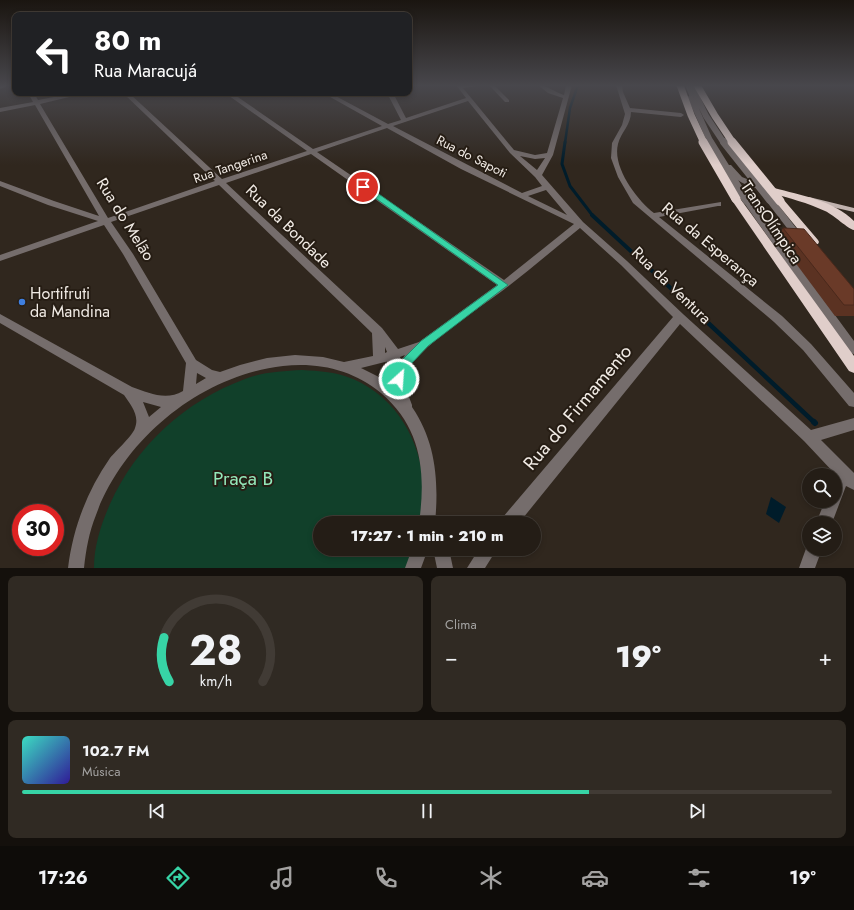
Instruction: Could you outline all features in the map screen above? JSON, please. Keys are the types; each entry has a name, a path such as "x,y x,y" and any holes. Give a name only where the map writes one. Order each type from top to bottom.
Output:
{"highway":[{"name":"TransOlímpica","path":"689,112 702,140 721,175 741,200 854,367"},
{"name":"TransOlímpica","path":"712,112 719,124 764,183 823,253"},
{"path":"775,197 836,212 848,219 854,227"}],"main road":[{"path":"775,197 854,210"}],"street":[{"name":"Rua do Melão","path":"43,112 106,221 128,254 192,363 208,374 219,377"},
{"name":"Rua da Bondade","path":"146,112 388,342 394,356 402,395 413,420"},
{"path":"255,112 504,285"},
{"name":"Rua do Sapoti","path":"360,112 464,168 523,195 580,224"},
{"path":"400,112 405,120"},
{"name":"Rua Tangerina","path":"0,258 431,112"},
{"name":"Rua da Ventura","path":"479,112 512,152 538,175 547,188 580,224 624,263 679,317 809,437 849,478"},
{"path":"538,175 550,156 562,112"},
{"name":"Rua da Esperança","path":"628,112 627,119 614,148 620,173 633,198 652,216 786,326 807,347 854,402"},
{"path":"641,112 681,116"},
{"name":"TransOlímpica","path":"696,112 707,137 741,200 854,350"},
{"path":"700,112 733,174 775,197"},
{"name":"TransOlímpica","path":"704,112 734,156 775,197 809,249"},
{"path":"512,152 526,156 550,156"},
{"path":"0,183 51,203 106,221"},
{"path":"523,195 547,188"},
{"path":"652,216 718,204"},
{"path":"399,379 407,362 424,343 504,285 580,224"},
{"name":"Rua do Firmamento","path":"514,516 679,317"},
{"path":"0,318 128,391 164,402 186,395 219,377 263,363 284,360 319,360 345,366 371,378 390,392 403,405 413,420 424,444 430,472 430,503 427,516"},
{"path":"378,331 378,360"},
{"path":"345,366 394,356 424,343"},
{"path":"76,568 83,530 93,503 111,471 141,433 186,395 192,363"},
{"path":"128,391 143,415 144,420 141,433"},
{"path":"809,437 854,424"},
{"path":"842,487 849,478"},
{"path":"430,503 433,516"},
{"path":"413,568 417,556"},
{"path":"442,556 445,568"},
{"path":"474,568 483,556"},
{"path":"807,568 811,556"}],"green space":[{"name":"Praça B","path":"302,370 328,372 353,379 369,387 382,397 404,422 422,469 424,500 422,516 313,516 313,556 411,556 406,568 94,568 95,552 99,535 110,504 121,483 148,445 183,413 223,388 245,379 280,371"}],"water":[{"path":"771,497 786,507 779,523 766,514"}],"building":[{"path":"783,228 804,229 854,289 854,305 844,305"}],"waterway":[{"path":"565,143 569,112"},
{"path":"565,142 562,164 570,186 593,216"},
{"path":"593,216 691,307"},
{"path":"690,306 815,423 814,422"}],"place":[{"name":"Hortifruti da Mandina","path":"22,302"}],"route":[{"path":"363,187 504,285 424,343 407,362 399,379"}]}
